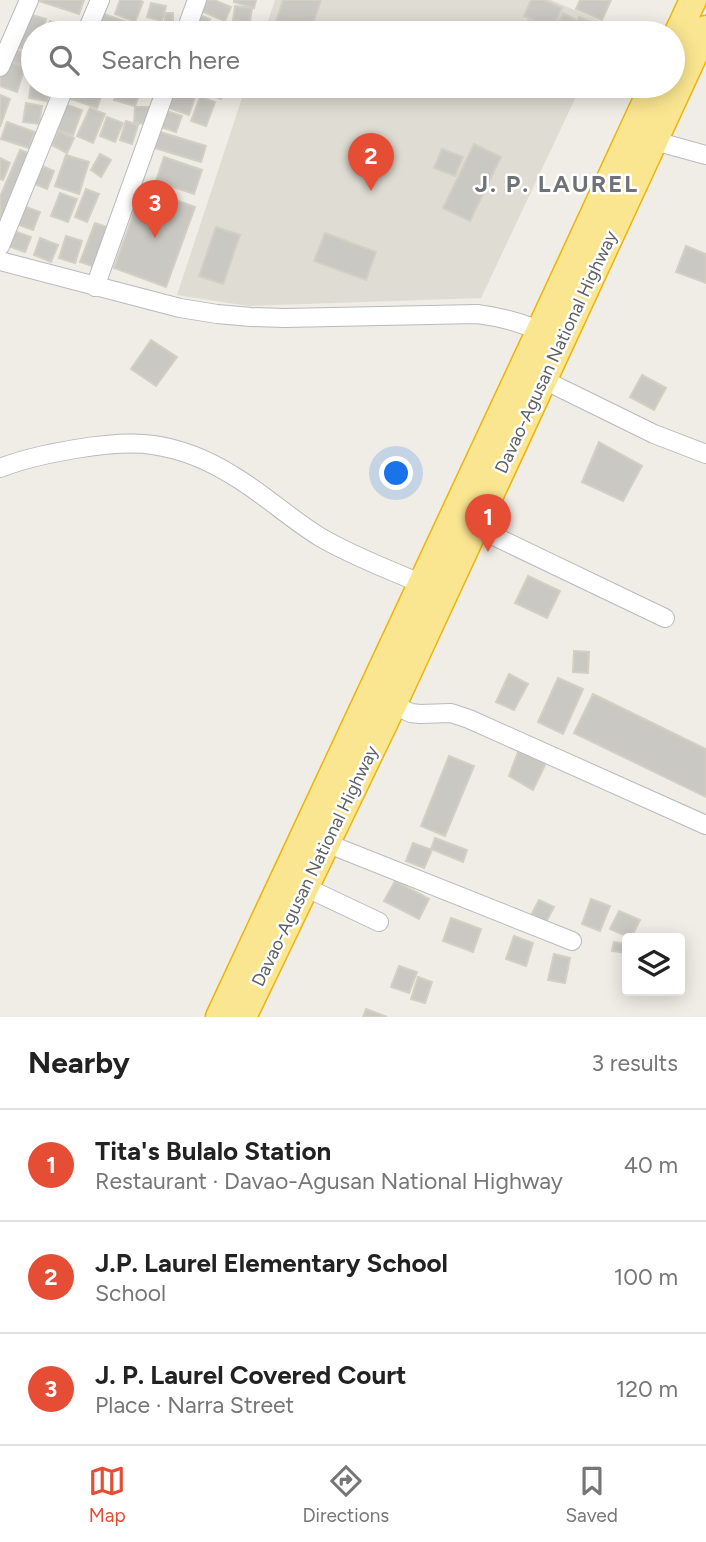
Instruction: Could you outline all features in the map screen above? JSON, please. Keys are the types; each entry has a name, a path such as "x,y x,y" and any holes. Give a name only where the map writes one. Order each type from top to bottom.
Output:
{"highway":[{"path":"683,21 693,0"},
{"name":"Davao-Agusan National Highway","path":"685,65 706,29"},
{"name":"Davao-Agusan National Highway","path":"643,137 651,98"},
{"name":"Davao-Agusan National Highway","path":"243,1017 326,843 422,584 551,335 643,137 666,98"},
{"name":"Davao-Agusan National Highway","path":"219,1017 381,700 475,527 544,380 551,335"}],"street":[{"path":"0,67 29,0"},
{"path":"91,21 100,0"},
{"path":"189,21 197,0"},
{"path":"0,246 60,98"},
{"path":"96,287 163,98"},
{"path":"643,137 706,155"},
{"path":"0,261 180,309 285,318 477,314 499,317 551,335"},
{"path":"544,380 654,434 706,454"},
{"path":"0,468 72,450 119,444 151,444 188,453 232,475 320,537 422,584"},
{"path":"475,527 665,618"},
{"path":"381,700 411,713 459,715 706,825"},
{"path":"326,843 572,941"},
{"path":"305,887 379,922"}],"shaded area":[{"path":"275,0 551,0 601,21 268,21"},
{"path":"242,98 575,98 481,298 248,306 177,295"}],"building":[{"path":"36,0 84,0 79,14"},
{"path":"120,0 143,2 135,21 115,14"},
{"path":"200,0 214,0 231,7 225,21 196,9"},
{"path":"234,0 256,0 254,8"},
{"path":"283,0 321,0 314,21 276,21"},
{"path":"531,0 544,0 562,8 556,21 535,21 524,16"},
{"path":"580,0 611,0 602,20 576,9"},
{"path":"151,3 166,6 162,21 147,17"},
{"path":"235,6 252,8 250,21 233,20"},
{"path":"98,12 124,21 95,21"},
{"path":"25,13 46,19 45,21 23,21"},
{"path":"165,13 173,13 173,21 165,21"},
{"path":"563,13 576,20 575,21 559,21"},
{"path":"197,14 210,19 209,21 196,21"},
{"path":"21,27 21,49 15,47"},
{"path":"12,49 21,52 21,64 9,61"},
{"path":"6,60 21,66 17,92 0,86"},
{"path":"0,95 10,99 0,127"},
{"path":"68,98 101,98 97,108"},
{"path":"115,98 138,98 135,106 114,100"},
{"path":"169,98 195,98 189,115 166,107"},
{"path":"200,98 215,102 206,126 191,121"},
{"path":"26,103 42,106 39,124 23,122"},
{"path":"61,103 82,110 73,135 52,128"},
{"path":"135,107 150,107 149,124 134,123"},
{"path":"90,108 105,114 93,143 77,136"},
{"path":"166,111 182,116 176,132 161,127"},
{"path":"107,117 123,123 115,142 100,136"},
{"path":"126,121 138,125 132,144 120,140"},
{"path":"7,122 35,132 29,148 1,139"},
{"path":"58,131 74,138 67,153 52,145"},
{"path":"160,132 206,146 201,162 155,148"},
{"path":"474,144 501,157 470,221 443,208"},
{"path":"442,149 463,157 455,176 434,168"},
{"path":"20,150 31,154 2,223 0,197"},
{"path":"100,154 111,160 101,177 91,170"},
{"path":"66,155 89,162 79,194 55,186"},
{"path":"164,157 202,170 194,194 156,181"},
{"path":"0,158 10,163 3,180 0,179"},
{"path":"42,166 54,171 47,189 35,184"},
{"path":"143,188 195,207 166,287 114,268"},
{"path":"86,189 99,194 87,222 75,217"},
{"path":"60,193 77,199 68,222 51,216"},
{"path":"23,206 40,212 33,230 16,224"},
{"path":"95,223 110,228 95,267 80,262"},
{"path":"216,227 240,235 223,284 199,276"},
{"path":"14,231 31,237 25,252 8,246"},
{"path":"325,233 376,252 366,280 314,261"},
{"path":"66,236 82,241 75,263 59,258"},
{"path":"40,238 58,245 51,262 34,255"},
{"path":"686,246 706,254 706,283 676,272"},
{"path":"151,340 177,357 156,386 131,369"},
{"path":"642,375 666,388 654,410 630,397"},
{"path":"599,442 642,466 623,501 582,482"},
{"path":"528,576 560,591 547,618 515,603"},
{"path":"574,651 589,652 588,673 573,672"},
{"path":"509,674 528,684 514,710 496,702"},
{"path":"558,678 583,689 563,734 538,722"},
{"path":"593,694 706,749 706,797 574,733"},
{"path":"518,752 546,763 533,790 509,776"},
{"path":"449,756 474,766 445,836 421,826"},
{"path":"435,838 467,850 463,862 431,849"},
{"path":"413,843 432,850 424,868 406,861"},
{"path":"395,881 429,899 419,919 384,901"},
{"path":"591,899 610,906 600,931 582,924"},
{"path":"539,900 554,907 545,924 530,917"},
{"path":"619,911 640,920 634,933 622,934 610,929"},
{"path":"451,918 481,929 473,952 443,941"},
{"path":"514,936 533,943 526,966 506,959"},
{"path":"614,942 622,943 622,952 612,951"},
{"path":"554,954 570,958 565,983 548,980"},
{"path":"399,966 417,972 409,993 391,987"},
{"path":"418,977 432,982 425,1003 411,999"},
{"path":"366,1009 387,1017 363,1017"}],"place":[{"name":"J.P. Laurel Elementary School","path":"371,191"},
{"name":"J. P. Laurel Covered Court","path":"155,238"},
{"name":"Tita's Bulalo Station","path":"488,552"}],"district":[{"name":"J. P. LAUREL","path":"557,183"}]}
